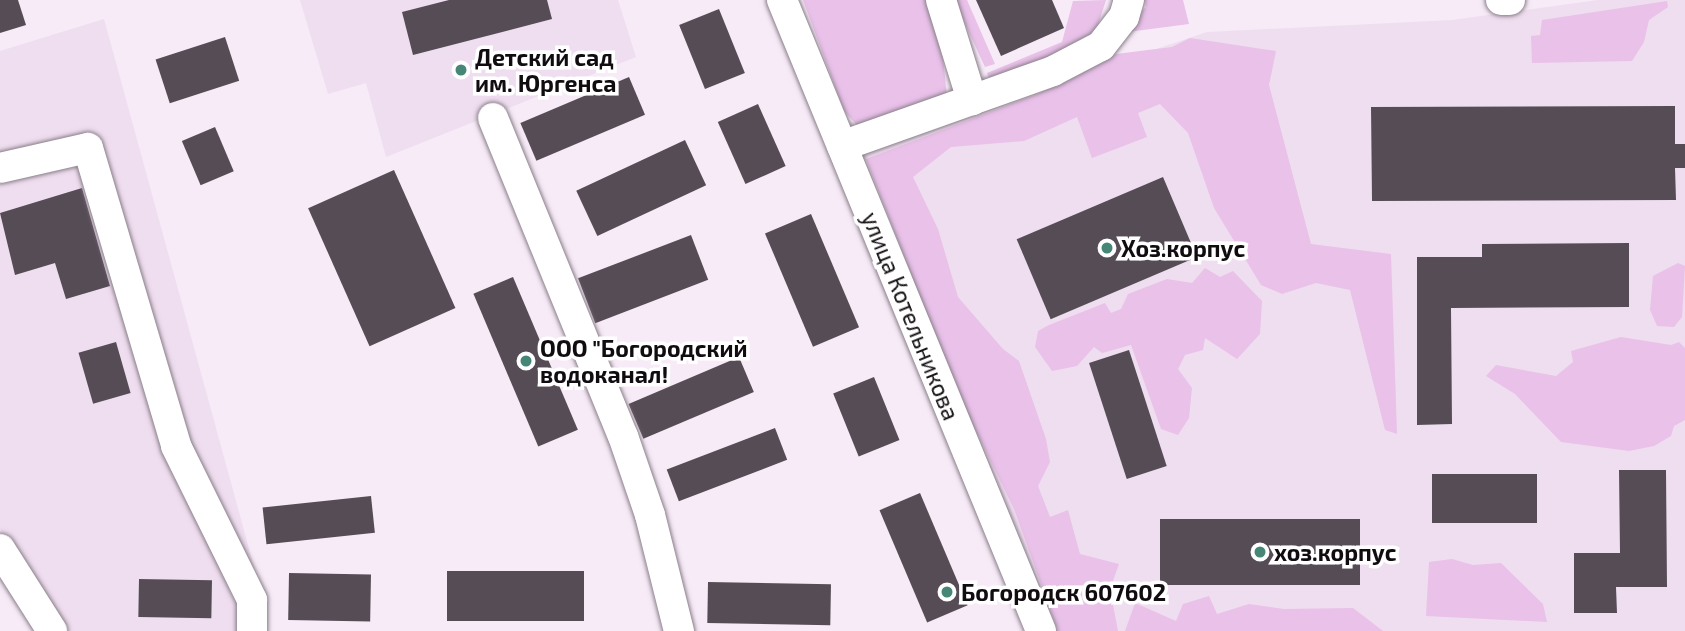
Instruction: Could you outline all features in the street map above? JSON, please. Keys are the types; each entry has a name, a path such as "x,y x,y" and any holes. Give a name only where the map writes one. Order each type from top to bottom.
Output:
{"street":[{"name":"улица Котельникова","path":"782,0 1041,631"},
{"path":"941,0 972,100"},
{"path":"842,146 1054,71 1101,46 1124,17 1129,0"},
{"path":"493,118 623,436 650,515 679,631"},
{"path":"0,168 88,148 176,446 252,600 252,631"},
{"path":"0,549 52,631"}],"shaded area":[{"name":"Детский сад им. Юргенса","path":"300,0 618,0 636,57 386,157 366,83 328,94"},
{"path":"803,0 937,0 947,97 864,133 844,111"},
{"path":"954,0 967,0 995,64 985,67"},
{"path":"1106,0 1098,25 1083,43 993,87 987,73 1062,42 1073,1"},
{"path":"1144,0 1183,0 1189,24 1120,33 1146,7"},
{"path":"1598,0 1685,0 1685,631 1053,631 976,474 904,251 857,149 1207,32 1452,20"},
{"path":"1667,1 1668,7 1649,20 1644,42 1632,61 1532,63 1531,36 1540,35 1542,20"},
{"path":"104,19 253,563 266,631 64,631 0,529 0,51"},
{"path":"1190,38 1276,51 1269,85 1311,244 1391,254 1397,434 1385,430 1350,290 1316,283 1282,294 1261,285 1214,208 1188,133 1160,104 1138,113 1147,137 1092,158 1077,117 1024,141 951,147 913,177 938,229 958,297 1003,349 1019,361 1046,439 1050,462 1038,486 1050,517 1068,510 1080,554 1119,564 1110,589 1118,631 1058,631 1014,509 957,392 866,159 1038,94 1116,54 1172,47"},
{"path":"1678,263 1685,266 1682,317 1674,327 1657,326 1650,310 1653,276"},
{"path":"1205,268 1220,277 1233,271 1262,301 1260,334 1237,359 1205,338 1203,350 1185,355 1178,369 1192,388 1189,418 1178,435 1161,429 1131,345 1102,353 1094,347 1077,366 1052,371 1035,347 1038,331 1049,325 1105,303 1111,313 1121,309 1128,294 1167,279 1192,283"},
{"path":"1621,337 1671,345 1679,342 1685,348 1685,420 1674,426 1671,436 1654,446 1629,451 1561,442 1515,394 1486,376 1496,365 1556,376 1573,362 1571,351"},
{"path":"1452,559 1473,565 1501,563 1543,604 1547,622 1426,616 1429,562"},
{"path":"1209,596 1217,614 1249,604 1284,609 1353,608 1383,631 1125,631 1135,603 1176,621 1183,604"}],"building":[{"path":"0,0 18,0 26,25 0,33"},
{"path":"449,0 547,0 552,19 413,55 402,12"},
{"path":"976,0 1052,0 1064,28 1001,56"},
{"path":"719,9 745,73 705,89 679,25"},
{"path":"225,37 239,81 170,103 156,60"},
{"path":"629,77 645,115 536,161 520,123"},
{"path":"758,104 786,166 745,184 718,122"},
{"path":"1675,106 1675,144 1685,144 1685,168 1675,168 1676,200 1372,201 1371,107"},
{"path":"215,127 234,171 201,185 182,141"},
{"path":"685,140 706,185 597,236 576,191"},
{"path":"394,170 455,308 370,346 308,208"},
{"name":"Хоз.корпус","path":"1163,177 1197,257 1051,319 1017,239"},
{"path":"82,188 110,286 66,299 55,263 15,275 0,213"},
{"path":"811,214 859,327 813,347 765,234"},
{"path":"691,235 708,280 595,323 578,278"},
{"path":"1629,243 1629,307 1451,308 1452,424 1417,425 1417,257 1482,257 1482,244"},
{"name":"ООО \"Богородский водоканал!","path":"513,277 578,430 538,447 473,294"},
{"path":"116,342 131,393 93,404 79,353"},
{"path":"1129,350 1167,466 1127,479 1089,363"},
{"path":"739,357 754,392 643,439 629,404"},
{"path":"874,377 899,440 859,457 833,393"},
{"path":"775,428 787,460 679,501 667,470"},
{"path":"1619,470 1666,470 1667,587 1616,587 1617,613 1574,613 1574,553 1620,553"},
{"path":"1432,474 1537,474 1537,523 1432,523"},
{"path":"920,493 968,605 927,622 879,510"},
{"path":"371,496 375,533 266,544 263,507"},
{"name":"хоз.корпус","path":"1160,519 1360,519 1360,585 1160,585"},
{"path":"447,571 584,571 584,621 447,621"},
{"path":"289,573 371,574 370,621 288,620"},
{"path":"139,579 212,580 211,618 138,617"},
{"path":"708,582 831,584 830,625 707,623"}],"place":[{"name":"Детский сад им. Юргенса","path":"461,70"},
{"name":"Хоз.корпус","path":"1107,248"},
{"name":"ООО \"Богородский водоканал!","path":"526,361"},
{"name":"хоз.корпус","path":"1260,552"},
{"name":"Богородск 607602","path":"947,592"}]}
